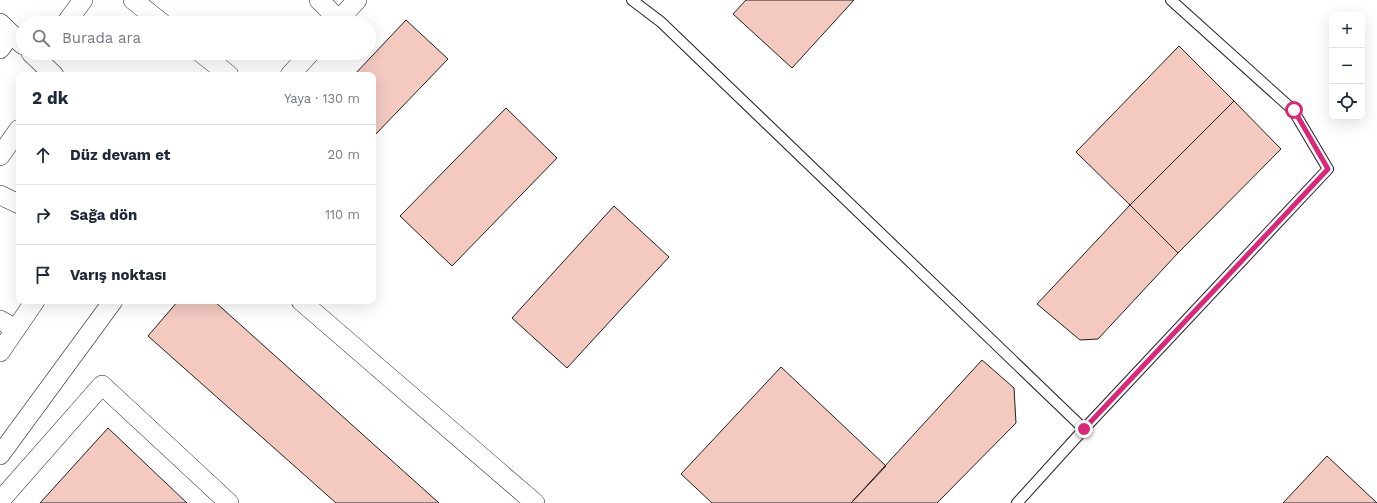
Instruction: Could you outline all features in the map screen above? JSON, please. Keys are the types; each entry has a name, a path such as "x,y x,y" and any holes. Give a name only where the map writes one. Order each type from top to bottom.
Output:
{"street":[{"path":"71,16 83,0"},
{"path":"133,0 153,16"},
{"path":"319,0 333,16"},
{"path":"343,16 357,0"},
{"path":"0,49 11,34"},
{"path":"41,60 51,72"},
{"path":"210,60 225,72"},
{"path":"293,72 304,60"},
{"path":"0,156 16,133"},
{"path":"0,195 16,203"},
{"path":"0,352 8,325 31,304"},
{"path":"0,456 111,304"},
{"path":"304,304 535,503"},
{"path":"0,501 102,384 229,503"}],"lane":[{"path":"632,0 661,22 1084,429"},
{"path":"1017,503 1084,429 1328,169 1294,110 1172,0"}],"building":[{"path":"746,0 854,0 792,68 733,14"},
{"path":"406,20 448,59 376,134 376,72 357,72 368,60 376,60 376,52"},
{"path":"1179,46 1234,101 1130,205 1076,152"},
{"path":"1234,101 1281,149 1178,253 1130,205"},
{"path":"506,108 557,158 452,266 400,216"},
{"path":"1130,205 1178,253 1098,339 1080,340 1037,304"},
{"path":"614,206 669,257 567,368 512,318"},
{"path":"175,304 217,304 439,503 336,503 148,336"},
{"path":"982,360 1014,388 1016,423 937,503 851,503"},
{"path":"781,367 886,466 851,503 712,503 681,474"},
{"path":"108,428 187,503 40,503"},
{"path":"1327,456 1377,503 1283,503"}],"route":[{"path":"1084,429 1328,169 1294,110"}]}
